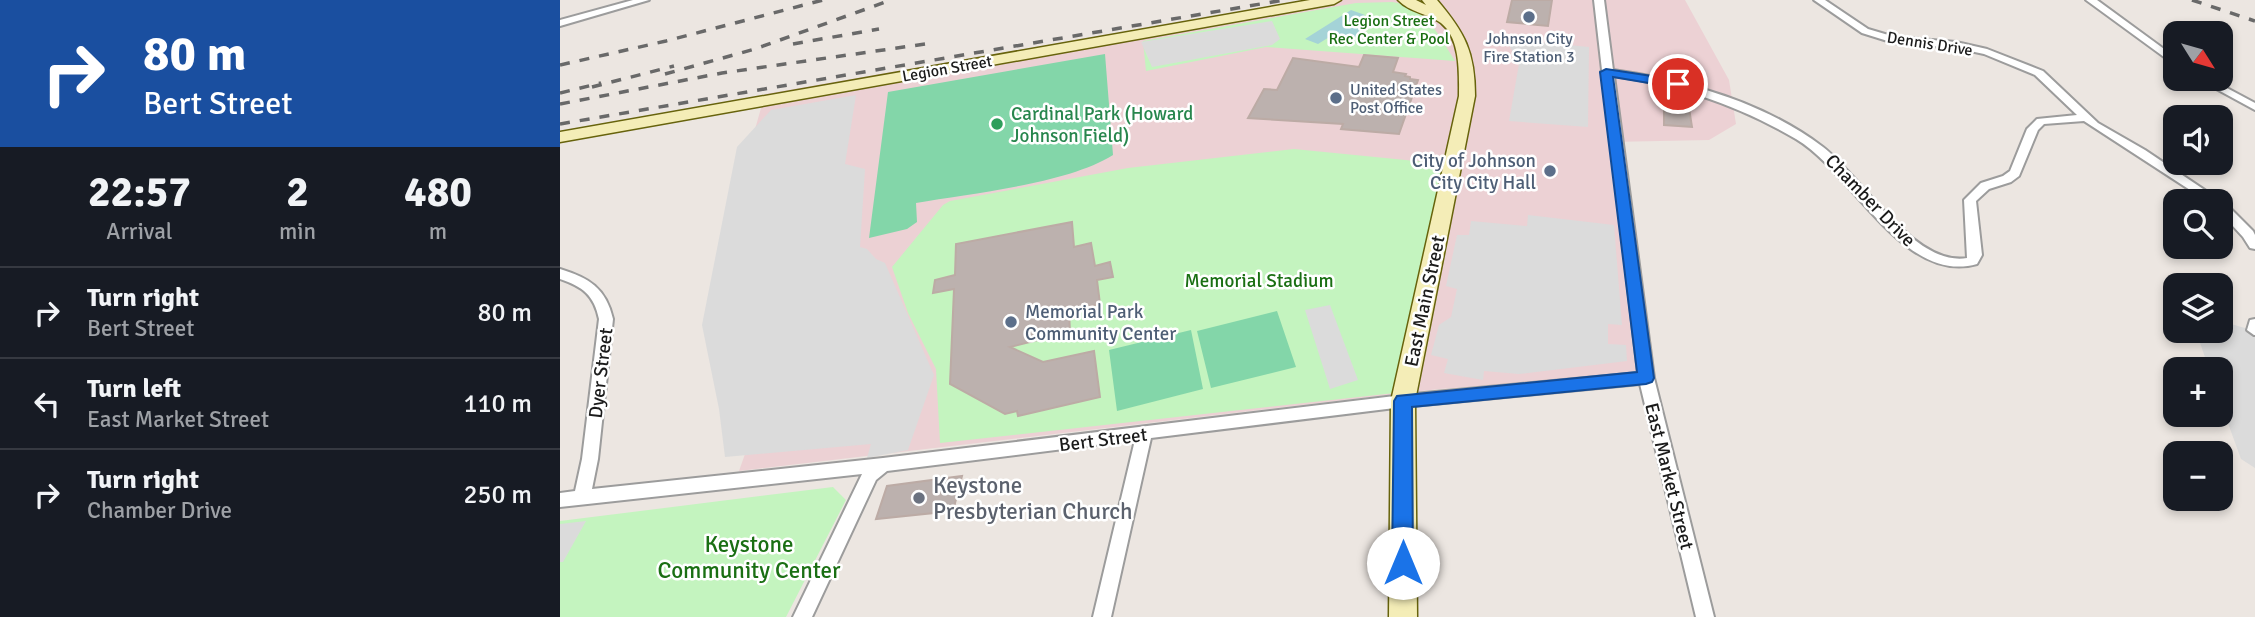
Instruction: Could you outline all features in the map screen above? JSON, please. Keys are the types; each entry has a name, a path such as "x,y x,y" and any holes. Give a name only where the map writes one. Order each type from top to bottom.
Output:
{"main road":[{"name":"Legion Street","path":"560,137 1334,0"},
{"path":"1405,0 1448,22 1447,0"},
{"name":"East Main Street","path":"1402,617 1403,401 1467,96 1468,64 1464,47 1429,0"}],"street":[{"path":"560,23 644,0"},
{"name":"East Market Street","path":"1599,0 1646,378 1705,617"},
{"name":"Dennis Drive","path":"1819,0 1866,32 1894,40 1956,45 1987,52 2039,73 2068,99 2084,118 2196,189"},
{"path":"2091,0 2163,53"},
{"name":"Chamber Drive","path":"1606,72 1678,84 1717,98 1800,136 1822,150 1891,225 1925,254 1942,262 1972,261 1975,255 1970,200 1985,186 2007,179 2015,173 2033,128 2041,121 2084,118"},
{"path":"2225,91 2255,107"},
{"path":"2233,218 2255,245"},
{"name":"Dyer Street","path":"560,274 581,281 595,290 603,303 606,319 590,459 582,498"},
{"name":"Bert Street","path":"560,500 883,466 1403,401 1646,378"},
{"path":"1102,617 1144,434"},
{"path":"802,617 870,475 883,466"}],"shaded area":[{"path":"1307,0 1685,0 1729,80 1736,124 1709,140 1611,142 1639,370 1617,376 1439,389 739,471 745,454 726,232 765,94"},
{"path":"1272,21 1280,39 1272,45 1152,67 1141,42"},
{"path":"1506,39 1589,47 1588,127 1509,121 1519,64"},
{"path":"856,95 845,164 865,169 860,247 885,263 934,375 908,450 867,458 871,444 725,457 719,409 702,325 737,147 771,110"},
{"path":"1528,215 1614,225 1622,325 1608,324 1608,344 1626,345 1627,361 1519,374 1484,371 1483,380 1444,373 1448,359 1431,355 1439,325 1451,317 1457,289 1446,286 1457,235 1469,235 1471,221 1527,226"},
{"path":"1330,305 1358,380 1330,389 1305,310"},
{"path":"2233,325 2255,331 2255,468 2241,459 2229,427 2233,427 2233,357 2205,357 2200,343 2233,343"},
{"path":"586,521 563,562 560,562 560,524"}],"green space":[{"name":"Legion Street Rec Center & Pool","path":"1392,2 1414,9 1430,23 1455,61 1266,47 1146,71 1143,41 1356,3"},
{"name":"Cardinal Park (Howard Johnson Field)","path":"1105,54 1113,155 1094,165 1045,180 916,203 917,222 907,229 869,238 888,92"},
{"name":"Memorial Stadium","path":"1294,149 1446,164 1395,393 940,443 936,369 908,313 892,267 943,205 950,201 1128,168"},
{"path":"1277,311 1296,367 1211,388 1197,331"},
{"path":"1191,330 1203,389 1117,411 1109,350"},
{"name":"Keystone Community Center","path":"833,487 846,500 786,617 560,617 560,521"}],"water":[{"path":"1351,10 1365,15 1349,25 1365,31 1351,40 1334,34 1318,44 1305,39"}],"building":[{"path":"1512,0 1552,0 1548,26 1507,22"},
{"name":"United States Post Office","path":"1364,55 1398,58 1393,72 1418,80 1399,134 1341,129 1343,124 1248,118 1264,89 1277,90 1293,58 1359,67"},
{"path":"1664,107 1689,108 1692,127 1664,125"},
{"name":"Memorial Park Community Center","path":"1072,222 1074,247 1091,243 1095,266 1110,262 1113,277 1097,280 1100,304 1069,311 1070,332 1010,347 1043,362 1094,351 1100,397 1018,416 1017,411 1005,414 950,384 954,289 933,293 935,280 955,275 956,244"},
{"name":"Keystone Presbyterian Church","path":"962,476 953,511 876,519 887,486"}],"railway":[{"path":"560,65 666,41 823,0"},
{"path":"665,74 755,49 891,0"},
{"path":"560,124 1284,0"},
{"path":"2192,0 2255,21"},
{"path":"793,44 879,29"},
{"path":"560,104 722,73 932,43"},
{"path":"592,87 674,66"},
{"path":"560,93 601,83"}],"place":[{"name":"Johnson City Fire Station 3","path":"1529,17"},
{"name":"United States Post Office","path":"1336,98"},
{"name":"Cardinal Park (Howard Johnson Field)","path":"997,124"},
{"name":"City of Johnson City City Hall","path":"1550,171"},
{"name":"Memorial Park Community Center","path":"1011,322"},
{"name":"Keystone Presbyterian Church","path":"919,498"}],"route":[{"path":"1403,563 1403,401 1646,378 1606,72 1678,84"}]}
